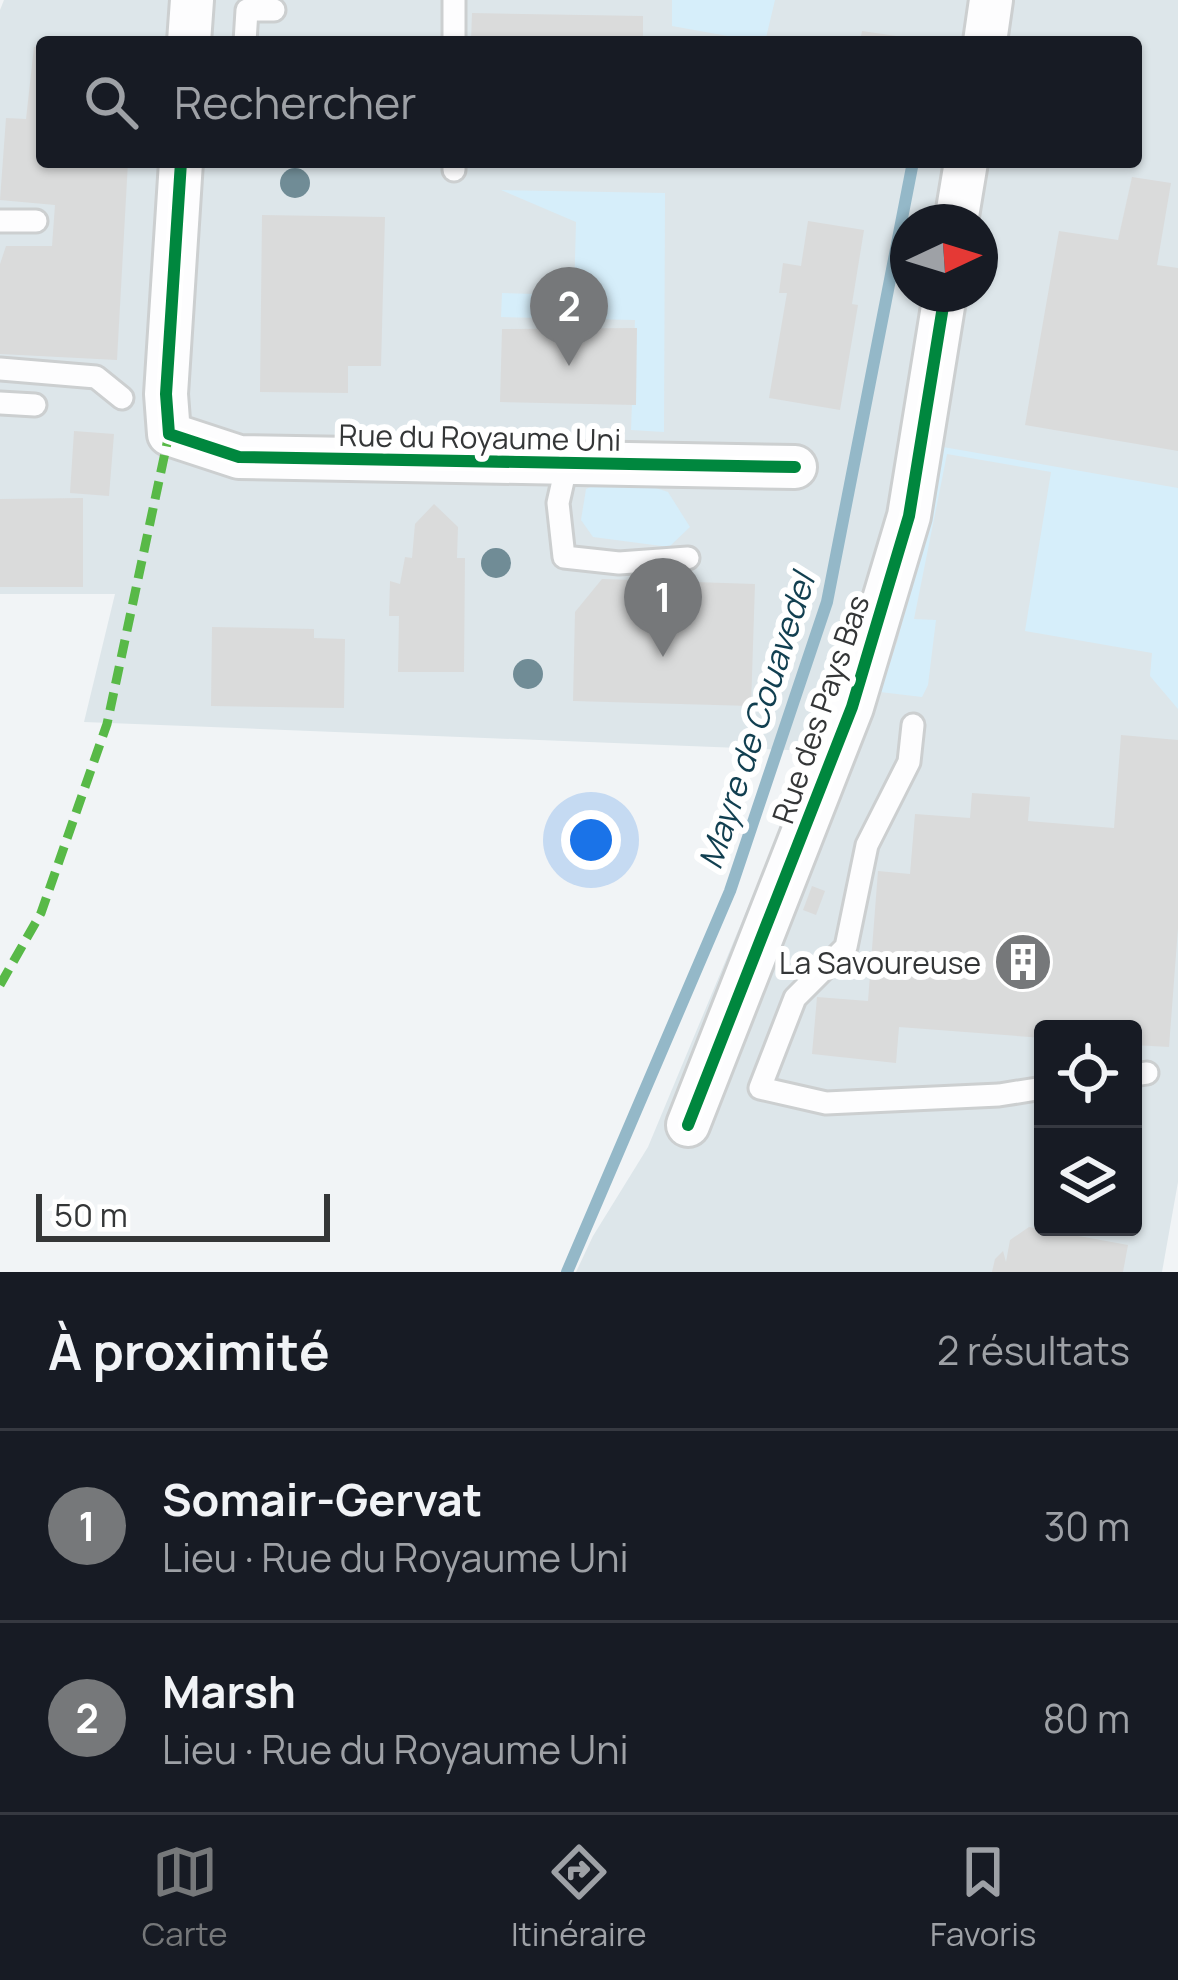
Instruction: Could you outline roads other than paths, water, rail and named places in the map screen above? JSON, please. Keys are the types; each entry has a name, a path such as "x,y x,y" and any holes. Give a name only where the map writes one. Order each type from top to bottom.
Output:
{"street":[{"path":"189,36 192,0"},
{"path":"986,36 991,0"},
{"name":"Rue du Royaume Uni","path":"181,168 166,394 169,434 239,457 795,467"},
{"path":"959,204 965,168"},
{"name":"Rue des Pays Bas","path":"688,1125 858,686 909,516 942,312"}],"lane":[{"path":"454,0 454,36"},
{"path":"246,36 248,10 274,10"},
{"path":"0,221 35,220"},
{"path":"0,369 96,377 122,398"},
{"path":"0,403 35,405"},
{"path":"567,463 558,502 564,557 619,563 688,558"},
{"path":"913,725 909,762 867,845 846,946 795,998 760,1088 826,1103 1034,1089"}],"waterway":[{"name":"Mayre de Couavedel","path":"567,1272 730,891 827,602 912,168"}],"place":[{"name":"Marsh","path":"569,366"},
{"name":"Somair-Gervat","path":"663,657"},
{"name":"La Savoureuse","path":"1023,962"}]}
